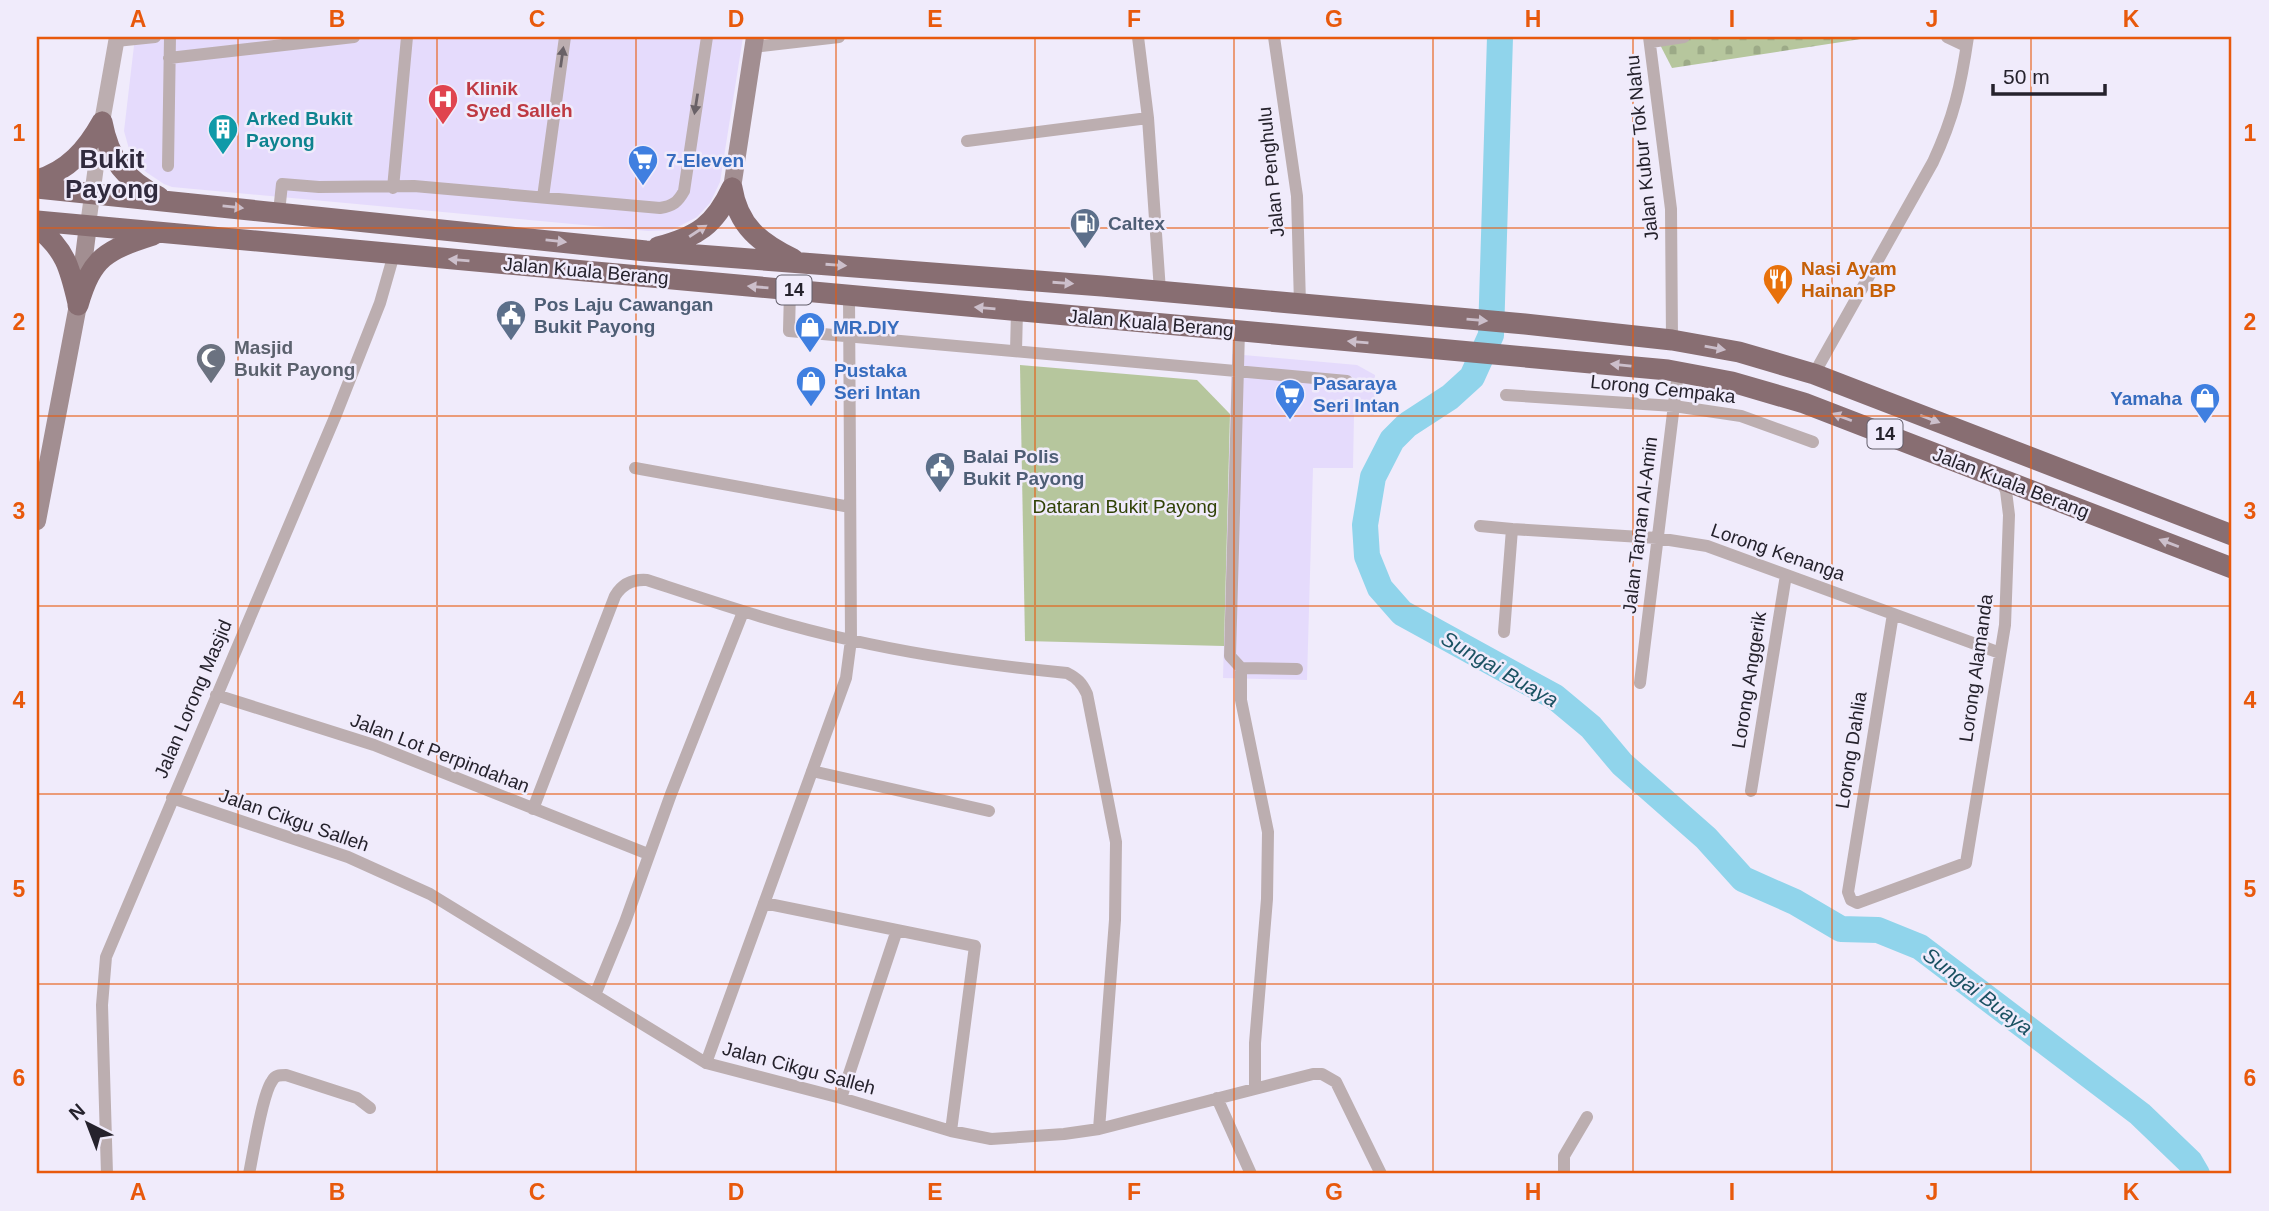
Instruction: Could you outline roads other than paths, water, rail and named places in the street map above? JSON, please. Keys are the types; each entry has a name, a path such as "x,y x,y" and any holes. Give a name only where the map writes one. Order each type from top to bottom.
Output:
{"highway":[{"path":"37,180 67,166 90,143 102,122"},
{"path":"102,122 111,151 128,177 138,186 165,200"},
{"name":"Jalan Kuala Berang","path":"37,188 646,251 1160,291 1672,340 1740,352 1814,374 2232,535"},
{"path":"646,251 688,238 705,228 722,210 732,188"},
{"path":"732,188 734,204 748,227 772,248 801,263"},
{"name":"Jalan Kuala Berang","path":"37,220 1678,372 1732,382 1804,402 2232,568"},
{"path":"37,227 62,251 70,270 78,305"},
{"path":"78,305 86,279 107,254 125,244 162,232"}],"main road":[{"path":"732,188 754,42"},
{"path":"37,521 78,305 88,225"}],"street":[{"path":"88,225 117,39 155,37"},
{"path":"168,166 170,37"},
{"path":"169,58 354,37"},
{"path":"393,188 407,37"},
{"path":"543,197 565,37"},
{"path":"279,212 282,184 319,187 414,186 669,207 678,201 684,191 707,37"},
{"path":"754,42 839,37"},
{"path":"1138,37 1148,118 1160,291"},
{"name":"Jalan Penghulu","path":"1274,37 1297,196 1300,304"},
{"path":"1650,39 1684,37"},
{"path":"1814,374 1945,136 1956,105 1967,41 1947,37"},
{"name":"Jalan Kubur Tok Nahu","path":"1650,39 1671,209 1672,340"},
{"path":"967,141 1148,118"},
{"name":"Jalan Lorong Masjid","path":"107,1174 102,1005 106,957 340,405 380,303 394,254"},
{"path":"790,290 789,331 1348,381"},
{"path":"706,1063 846,678 851,640 849,295"},
{"path":"1016,351 1017,311"},
{"path":"1239,331 1230,656 1241,667 1297,669"},
{"name":"Jalan Taman Al-Amin","path":"1640,683 1678,372"},
{"name":"Lorong Cempaka","path":"1506,395 1674,406 1741,416 1813,442"},
{"path":"635,468 850,507"},
{"name":"Lorong Alamanda","path":"1966,863 2005,625 2009,515 2006,491 2000,478"},
{"name":"Lorong Kenanga","path":"1480,526 1657,538 1707,546 2000,653"},
{"path":"1504,632 1512,528"},
{"name":"Lorong Anggerik","path":"1751,791 1786,575"},
{"path":"533,809 619,589 638,579 743,612 851,640 1004,667 1067,673 1079,680 1087,694 1116,842 1115,920 1099,1129"},
{"path":"596,995 743,612"},
{"name":"Lorong Dahlia","path":"1893,614 1848,892 1851,900 1857,903 1966,863"},
{"path":"1241,667 1241,701 1268,832 1267,898 1255,1043 1255,1089"},
{"name":"Jalan Lot Perpindahan","path":"216,695 374,745 648,854"},
{"path":"812,771 989,811"},
{"name":"Jalan Cikgu Salleh","path":"172,798 348,857 430,894 706,1063 841,1098 951,1131 991,1139 1031,1138 1099,1129 1313,1074 1322,1074 1332,1078 1339,1086 1381,1174"},
{"path":"764,903 975,946 951,1131"},
{"path":"841,1098 897,930"},
{"path":"249,1174 264,1103 271,1082 277,1076 286,1075 357,1098 370,1108"},
{"path":"1217,1098 1251,1174"},
{"path":"1564,1174 1564,1156 1587,1117"}],"waterway":[{"name":"Sungai Buaya","path":"1500,37 1491,335 1472,377 1450,397 1407,425 1392,440 1373,477 1365,525 1367,556 1380,588 1402,613 1555,697 1591,727 1622,764 1706,838 1743,879 1795,902 1841,929 1878,930 1920,947 2140,1114 2190,1162 2197,1174"}],"place":[{"name":"Klinik Syed Salleh","path":"443,126"},
{"name":"Arked Bukit Payong","path":"223,156"},
{"name":"7-Eleven","path":"643,187"},
{"name":"Caltex","path":"1085,250"},
{"name":"Nasi Ayam Hainan BP","path":"1778,306"},
{"name":"Pos Laju Cawangan Bukit Payong","path":"511,342"},
{"name":"MR.DIY","path":"810,354"},
{"name":"Masjid Bukit Payong","path":"211,385"},
{"name":"Pustaka Seri Intan","path":"811,408"},
{"name":"Pasaraya Seri Intan","path":"1290,421"},
{"name":"Yamaha","path":"2205,425"},
{"name":"Balai Polis Bukit Payong","path":"940,494"}],"district":[{"name":"Bukit Payong","path":"112,174"}],"park label":[{"name":"Dataran Bukit Payong","path":"1125,506"}]}
